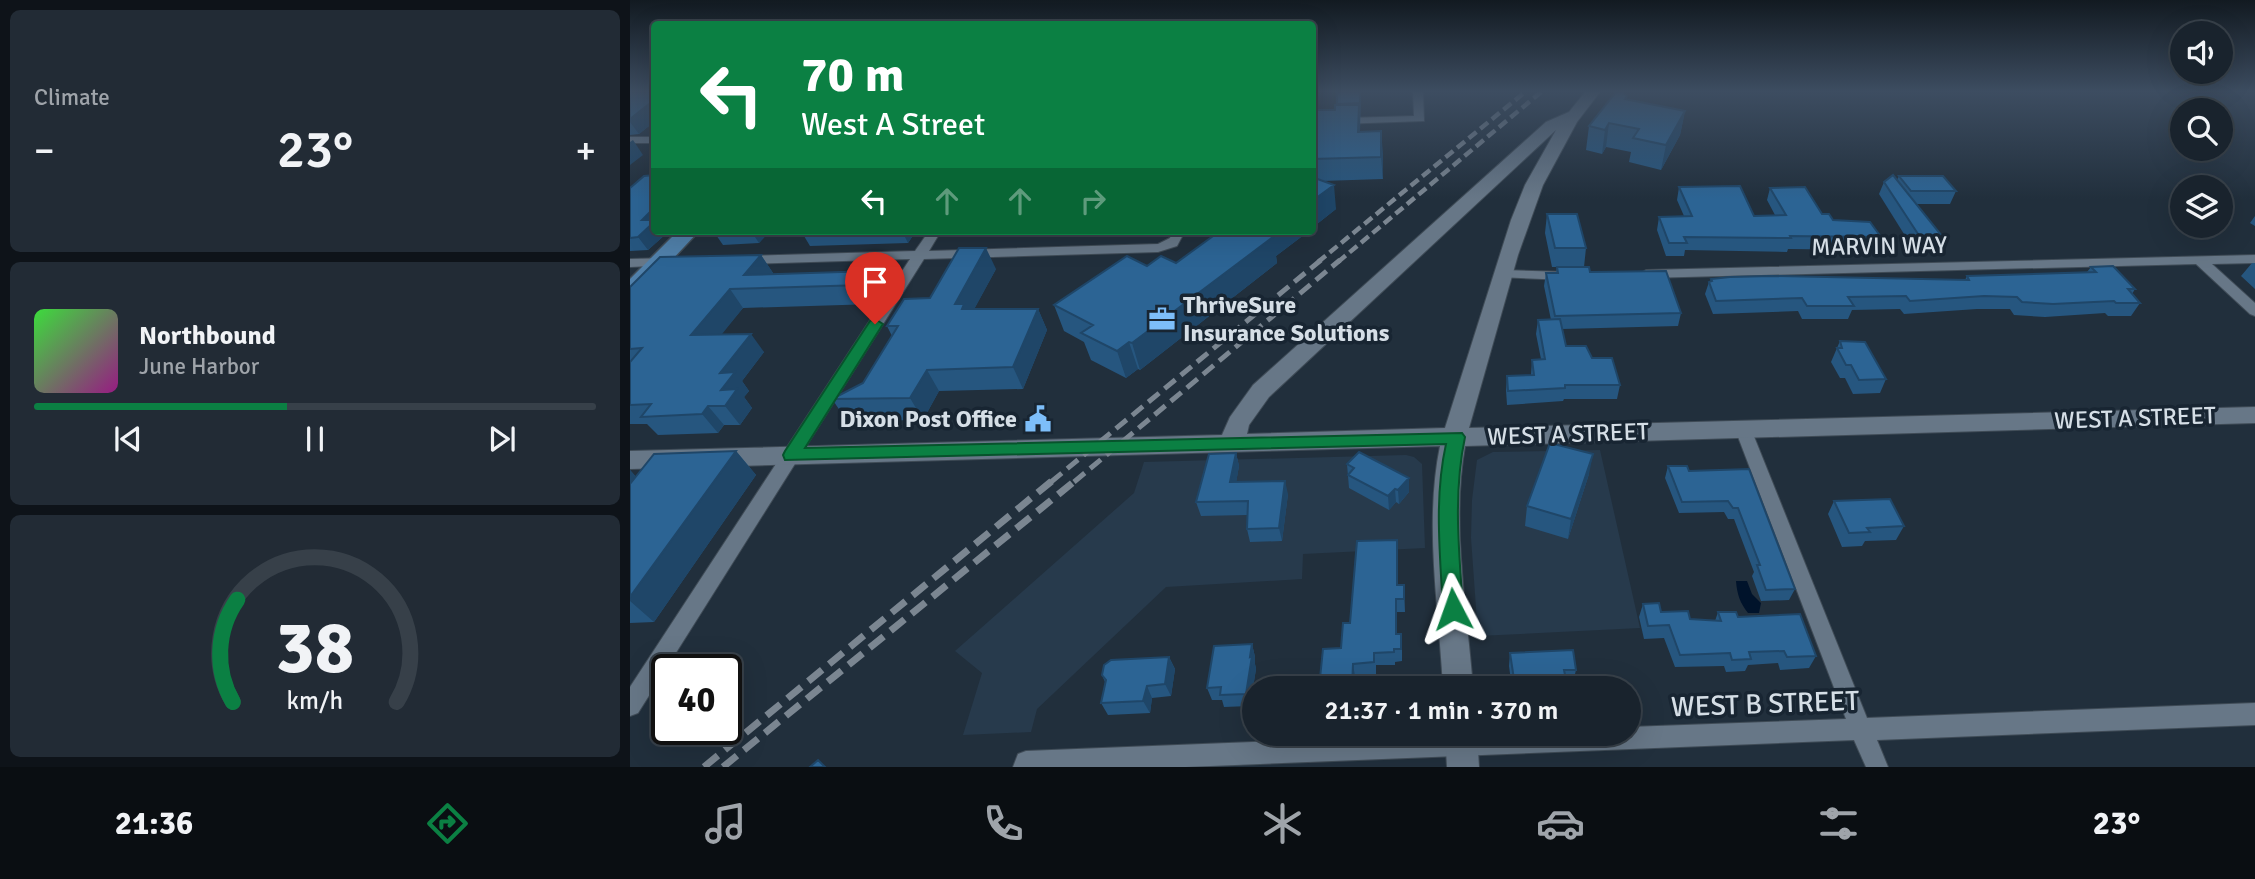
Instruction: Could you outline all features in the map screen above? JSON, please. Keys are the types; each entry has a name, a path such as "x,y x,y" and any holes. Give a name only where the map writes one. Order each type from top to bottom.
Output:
{"main road":[{"path":"630,291 685,235"}],"street":[{"path":"1232,443 1238,423 1261,391 1549,128"},
{"path":"1457,676 1448,522 1449,468 1503,274 1527,203 1542,168 1564,128"},
{"path":"630,140 651,140"},
{"path":"630,706 932,235"},
{"path":"723,261 1158,248 1170,245 1177,240 1178,235"},
{"name":"MARVIN WAY","path":"1634,274 2255,259"},
{"path":"2199,260 2255,311"},
{"path":"630,263 683,262"},
{"path":"1503,274 1578,275"},
{"name":"WEST A STREET","path":"630,460 2255,415"},
{"path":"1742,429 1877,767"},
{"name":"WEST B STREET","path":"1025,764 2255,714"}],"shaded area":[{"path":"1600,450 1640,628 1478,636 1471,538 1477,460 1493,452"},
{"path":"1406,455 1414,457 1422,464 1425,548 1303,554 1302,579 1166,587 1037,709 1031,732 963,735 982,673 955,651 1134,493 1144,462"},
{"path":"1736,581 1747,581 1752,594 1761,603 1759,613 1748,613 1745,609 1739,598"}],"building":[{"path":"1316,128 1358,128 1358,132 1381,131 1381,157 1316,159"},
{"path":"1633,128 1676,128 1666,145 1633,138 1639,129"},
{"path":"651,175 651,211 642,220 651,220 651,225 638,237 630,238 630,188 644,176"},
{"path":"1893,175 1942,236 1920,237 1884,182"},
{"path":"1899,176 1943,176 1956,191 1911,191"},
{"path":"1316,178 1334,185 1316,198"},
{"path":"1740,186 1754,216 1786,215 1770,188 1805,187 1822,214 1829,214 1833,220 1870,222 1881,237 1684,237 1687,243 1669,243 1659,217 1692,216 1679,187"},
{"path":"1547,214 1577,214 1586,248 1555,248"},
{"path":"1214,235 1273,237 1132,343 1129,342 1117,351 1081,333 1093,325 1054,305 1127,256 1147,266 1161,256 1176,263"},
{"path":"959,248 986,248 955,304 964,304 962,309 1038,309 1013,367 927,370 910,398 832,399 863,383 898,326 887,326 904,299 930,298"},
{"path":"761,255 744,275 873,271 864,285 730,289 691,335 751,334 720,373 735,372 721,390 737,389 725,406 708,406 702,414 641,417 651,404 630,405 630,362 642,348 630,349 630,287 660,257"},
{"path":"2113,266 2135,289 2128,289 2140,303 2114,301 2053,304 2022,302 2017,297 1984,296 1910,301 1906,296 1848,297 1854,306 1807,306 1802,298 1716,301 1709,282 1711,279 1730,277 1772,276 1969,280 1967,276 2096,272 2091,267"},
{"path":"1557,267 1589,267 1590,272 1666,271 1681,313 1555,316 1546,273 1558,273"},
{"path":"1560,319 1566,346 1586,346 1592,358 1612,358 1620,385 1565,385 1565,388 1508,391 1507,376 1534,375 1532,360 1545,359 1538,320"},
{"path":"1840,341 1865,342 1886,379 1859,380 1851,365 1846,365 1837,348 1842,348"},
{"path":"1550,443 1593,454 1571,519 1527,506"},
{"path":"736,451 630,597 630,484 654,454"},
{"path":"1359,452 1409,478 1388,496 1348,475 1354,468 1347,464"},
{"path":"1236,453 1230,482 1285,481 1279,528 1247,529 1248,501 1196,502 1209,454"},
{"path":"1668,466 1687,466 1689,471 1749,469 1795,589 1766,590 1757,565 1760,565 1738,508 1733,508 1728,501 1682,502"},
{"path":"1890,499 1904,526 1867,528 1870,532 1849,533 1834,501"},
{"path":"1397,540 1397,585 1404,585 1404,599 1396,599 1396,634 1401,634 1401,649 1374,653 1374,662 1353,664 1352,676 1320,676 1323,649 1341,648 1343,623 1350,623 1357,541"},
{"path":"1659,603 1661,612 1688,611 1690,619 1721,621 1718,612 1736,612 1738,617 1800,614 1816,656 1787,657 1784,651 1749,652 1751,659 1732,660 1730,653 1680,655 1669,625 1648,626 1643,604"},
{"path":"1252,644 1249,676 1242,676 1242,694 1220,695 1221,687 1207,688 1214,646"},
{"path":"1573,650 1576,670 1564,670 1565,676 1513,676 1510,653"},
{"path":"1169,657 1165,684 1147,686 1143,701 1101,703 1106,680 1102,675 1104,665 1111,660"},
{"path":"818,760 825,767 810,767"}],"railway":[{"path":"1318,262 1481,128"},
{"path":"1338,262 1498,128"},
{"path":"1051,482 1321,260"},
{"path":"1074,482 1340,260"},
{"path":"704,767 1053,480"},
{"path":"723,767 1076,480"}],"place":[{"name":"ThriveSure Insurance Solutions","path":"1162,319"},
{"name":"Dixon Post Office","path":"1038,419"}],"route":[{"path":"875,324 791,455 1456,437 1449,468 1448,522 1453,609"}]}
